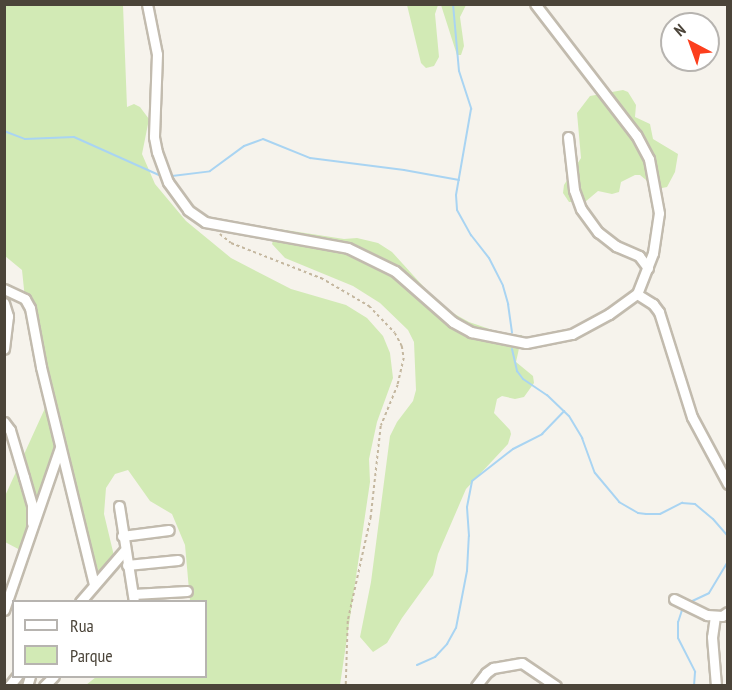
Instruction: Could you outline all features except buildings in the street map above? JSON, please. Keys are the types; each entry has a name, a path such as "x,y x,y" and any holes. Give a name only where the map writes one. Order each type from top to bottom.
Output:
{"street":[{"path":"147,4 157,54 154,137 157,152 168,182 178,197 205,222 348,248 395,271 453,322 471,332 496,339 526,343 572,334 609,314 637,294 658,234 659,213 649,159 636,135 536,4"},
{"path":"568,137 574,190 581,209 598,232 616,246 639,256 648,268"},
{"path":"6,291 25,299 30,308 60,447 94,585"},
{"path":"637,294 653,304 659,312 692,417 728,484"},
{"path":"4,303 8,316 4,349"},
{"path":"4,422 10,430 32,506 33,529"},
{"path":"4,610 60,447"},
{"path":"119,506 124,551 133,598 187,591"},
{"path":"122,536 170,530"},
{"path":"82,600 124,551"},
{"path":"127,565 178,560"},
{"path":"674,599 715,616 728,612"},
{"path":"715,616 712,637 716,686"},
{"path":"476,686 486,673 494,668 522,663 556,686"}],"path":[{"path":"205,222 231,243 321,278 369,306 395,333 402,346 404,358 398,385 381,426 371,517 348,621 346,686"}],"green space":[{"path":"4,5 123,5 127,107 134,104 140,107 149,119 142,154 155,184 186,221 231,258 291,289 346,305 367,318 383,336 390,353 393,378 377,422 369,459 370,482 340,685 86,685 95,678 207,678 207,600 190,600 185,545 172,514 150,501 128,470 115,474 106,488 104,514 115,560 99,574 73,481 57,444 22,551 5,542 5,496 46,406 28,328 22,270 5,256"},
{"path":"407,5 438,5 435,14 439,57 434,66 426,68 421,63"},
{"path":"441,5 466,5 460,17 464,46 461,55 457,55"},
{"path":"623,90 628,92 636,105 635,117 650,124 653,139 678,154 675,172 667,187 657,189 640,175 635,175 621,182 619,192 612,194 598,191 585,202 569,202 563,193 564,185 581,158 577,113 590,96"},
{"path":"279,229 344,239 357,238 378,243 392,252 442,307 469,322 507,335 522,335 516,362 533,376 534,383 524,397 515,399 502,396 497,399 494,413 510,430 508,444 466,489 438,554 433,575 387,643 373,652 360,637 371,582 390,436 397,422 413,401 416,390 414,342 408,330 380,303 353,286 285,258 272,244 276,231"}],"waterway":[{"path":"453,4 459,71 471,109 456,195 457,210 471,235 489,258 503,286 512,333"},
{"path":"4,131 25,139 74,137 159,175"},
{"path":"172,176 210,171 244,146 263,139 310,158 404,170 459,180"},
{"path":"512,349 517,371 523,379 547,395 569,416 582,438 595,473 619,502 638,513 646,514 660,514 682,503 695,504 728,536"},
{"path":"417,665 435,657 447,644 456,628 467,571 469,536 467,507 472,481 513,449 542,434 564,411"},
{"path":"688,603 709,593 728,561"},
{"path":"683,607 678,622 678,638 695,672 694,686"}]}
